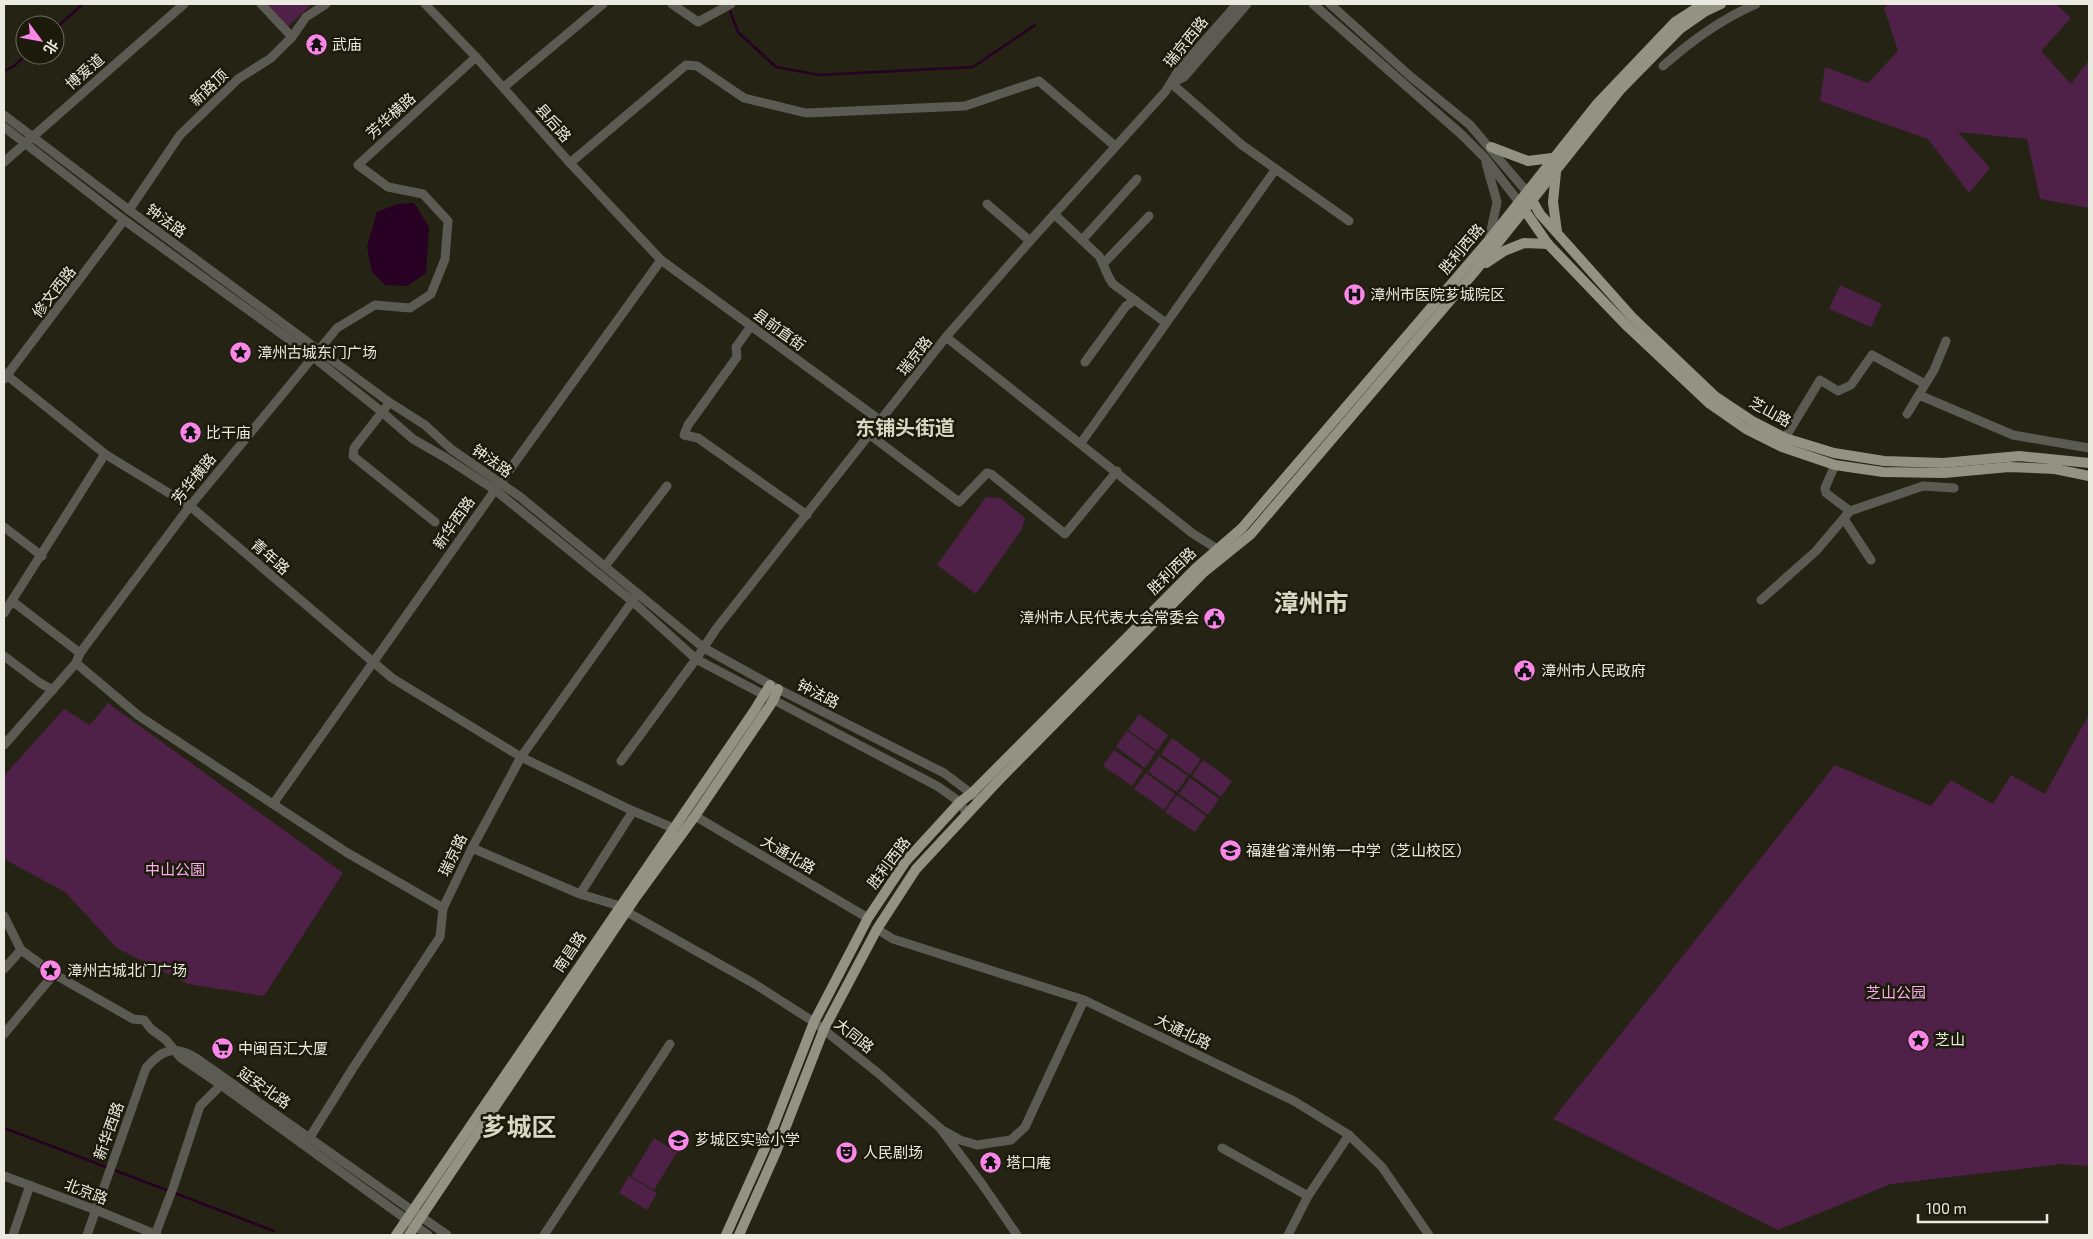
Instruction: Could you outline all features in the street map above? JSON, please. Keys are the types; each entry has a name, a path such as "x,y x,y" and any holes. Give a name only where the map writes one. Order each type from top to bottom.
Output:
{"main road":[{"path":"1530,196 1556,171 1622,89 1680,29 1704,8 1721,4"},
{"name":"胜利西路","path":"726,1235 765,1148 814,1022 868,918 906,860 960,802 976,797 1221,551 1489,240 1530,196 1552,158 1596,105 1675,22 1704,8"},
{"path":"1491,148 1528,161 1552,158"},
{"path":"1556,171 1553,202 1557,233"},
{"name":"芝山路","path":"1530,196 1540,214 1632,317 1716,397 1752,421 1785,438 1834,453 1884,461 1943,464 2019,456 2086,462"},
{"path":"1221,551 1250,534 1477,269 1521,206 1548,244 1625,324 1710,404 1746,429 1775,443 1835,465 1883,472 1944,474 2009,467 2055,469 2089,476"},
{"path":"1477,269 1504,251 1524,242 1548,244"},
{"name":"南昌路","path":"396,1235 623,909 695,816 774,687"},
{"name":"南昌路","path":"412,1231 623,909 673,828 768,698"},
{"path":"739,1235 776,1152 824,1029 877,929 916,869 968,814 976,797"}],"street":[{"name":"博爱道","path":"4,162 184,4"},
{"path":"261,4 292,37"},
{"name":"新路顶","path":"129,210 180,135 238,79 271,58 292,37 306,17 326,4"},
{"name":"县后路","path":"426,4 504,87 570,164 661,260"},
{"path":"504,87 603,4"},
{"path":"672,4 698,22 731,4"},
{"path":"1330,4 1410,76 1470,125 1530,196"},
{"path":"1663,66 1685,46 1714,26 1756,4"},
{"name":"瑞京西路","path":"1171,83 1178,71 1244,5"},
{"path":"1313,5 1461,134 1485,158 1521,206"},
{"path":"1704,8 1714,26"},
{"name":"芳华横路","path":"4,745 76,663 80,653 190,506 337,328 375,305 410,308 431,294 445,258 448,221 423,194 388,187 358,165 476,56"},
{"path":"570,164 686,65 697,66 744,98 806,113 965,106 1039,81 1115,146"},
{"path":"1171,83 1242,145 1349,221"},
{"name":"瑞京路","path":"621,760 716,629 870,436 946,337 1171,83"},
{"name":"钟法路","path":"4,115 28,140 124,220 312,356 382,412 412,439 497,487 519,496 639,592 704,648 774,687 944,773 976,797"},
{"name":"钟法路","path":"4,128 28,140 129,210 389,402 425,425 632,601 696,659 937,786 960,802 968,814"},
{"path":"1485,158 1497,202 1489,240"},
{"path":"1081,443 1275,170"},
{"path":"1082,240 1137,179"},
{"path":"987,204 1030,241"},
{"path":"1054,214 1099,256 1104,263 1106,276 1113,284 1166,323"},
{"path":"1104,263 1149,216"},
{"name":"修文西路","path":"5,376 124,220"},
{"name":"县前直街","path":"661,260 881,421"},
{"name":"新华西路","path":"273,804 372,662 661,260"},
{"path":"1085,362 1126,306 1135,300"},
{"path":"751,326 736,347 737,357 688,425 684,436 698,438 807,515"},
{"path":"946,337 1192,533 1221,551"},
{"path":"1907,414 1934,370 1946,341"},
{"path":"1785,438 1820,380 1838,390 1851,385 1872,355 1926,384"},
{"name":"青年路","path":"5,376 105,454 190,506 392,678 521,756 633,811 673,828"},
{"path":"1919,395 2013,435 2089,447 2086,462"},
{"path":"389,402 354,448 353,456 435,522"},
{"path":"870,436 959,502 987,472 991,474 1065,534 1116,472"},
{"path":"4,613 42,556 105,454"},
{"path":"1835,465 1824,488 1826,493 1850,511"},
{"path":"606,565 667,486"},
{"path":"1761,600 1816,551 1850,511 1924,486 1954,488"},
{"path":"1844,519 1871,560"},
{"path":"4,527 42,556"},
{"name":"瑞京路","path":"310,1137 353,1068 440,938 443,908 472,848 521,756 639,592"},
{"path":"12,602 80,653"},
{"path":"4,656 40,683 53,690"},
{"path":"76,663 139,716 346,852 443,908"},
{"path":"580,894 633,811"},
{"name":"大通北路","path":"695,816 868,918"},
{"name":"大同路","path":"472,848 580,894 623,909 753,983 824,1029 940,1128 1017,1235"},
{"path":"4,916 21,950 54,974 132,1019 144,1020 173,1049"},
{"name":"大通北路","path":"877,929 892,939 1084,1000 1294,1101 1349,1135 1382,1167 1428,1235"},
{"path":"4,970 21,950"},
{"path":"4,1034 54,974"},
{"path":"940,1128 960,1140 977,1145 1011,1140 1025,1127 1084,1000"},
{"path":"544,1235 670,1044"},
{"name":"新华西路","path":"87,1235 146,1068 154,1059 173,1049"},
{"name":"延安北路","path":"173,1049 183,1050 196,1058 447,1235"},
{"name":"延安北路","path":"173,1049 180,1058 221,1084 406,1219 412,1231 428,1235"},
{"path":"156,1235 200,1106 221,1084"},
{"path":"1288,1235 1308,1196 1349,1135"},
{"path":"1222,1148 1308,1196"},
{"name":"北京路","path":"4,1176 96,1210 156,1235"},
{"path":"13,1235 30,1185"}],"green space":[{"path":"266,4 312,4 286,28"},
{"path":"1889,4 2056,4 2071,18 2041,51 2071,84 2089,60 2089,208 2040,199 2027,139 1958,132 1990,168 1969,193 1928,139 1820,101 1825,67 1868,83 1898,51 1884,8"},
{"path":"1840,285 1882,304 1871,327 1829,309"},
{"path":"986,497 1000,498 1025,518 1022,529 976,594 937,565"},
{"name":"中山公園","path":"108,703 343,873 264,996 188,984 117,948 65,892 4,859 4,776 64,709 90,725"},
{"path":"1139,714 1168,735 1157,751 1128,730"},
{"name":"芝山公园","path":"2089,714 2089,1166 2061,1164 1891,1184 1778,1230 1553,1119 1835,765 1931,806 1951,780 1993,804 2011,775 2045,794"},
{"path":"1127,731 1156,752 1145,768 1116,747"},
{"path":"1172,738 1201,759 1190,775 1161,754"},
{"path":"1114,750 1143,770 1132,786 1103,766"},
{"path":"1159,756 1188,776 1177,792 1148,772"},
{"path":"1203,760 1232,781 1221,797 1192,776"},
{"path":"1146,773 1175,794 1164,810 1134,789"},
{"path":"1190,778 1219,799 1208,815 1179,794"},
{"path":"1177,795 1206,816 1195,832 1165,812"},
{"path":"654,1138 677,1152 654,1190 631,1176"},
{"path":"629,1176 657,1193 647,1210 619,1193"}],"shaded area":[{"path":"414,203 429,227 426,273 407,286 385,285 372,272 367,247 377,212 397,204"}],"waterway":[{"path":"65,20 83,4"},
{"path":"728,6 738,32 776,67 819,75 973,67 1035,25"},
{"path":"4,71 15,65"},
{"path":"4,1128 274,1231"}],"place":[{"name":"武庙","path":"316,45"},
{"name":"漳州市医院芗城院区","path":"1354,295"},
{"name":"漳州古城东门广场","path":"241,353"},
{"name":"比干庙","path":"190,433"},
{"name":"漳州市人民代表大会常委会","path":"1215,618"},
{"name":"漳州市人民政府","path":"1525,671"},
{"name":"福建省漳州第一中学（芝山校区）","path":"1230,851"},
{"name":"漳州古城北门广场","path":"51,971"},
{"name":"芝山","path":"1919,1040"},
{"name":"中闽百汇大厦","path":"222,1049"},
{"name":"芗城区实验小学","path":"679,1140"},
{"name":"人民剧场","path":"847,1153"},
{"name":"塔口庵","path":"990,1163"}],"district":[{"name":"东铺头街道","path":"905,428"},
{"name":"漳州市","path":"1311,603"},
{"name":"芗城区","path":"519,1127"}]}
